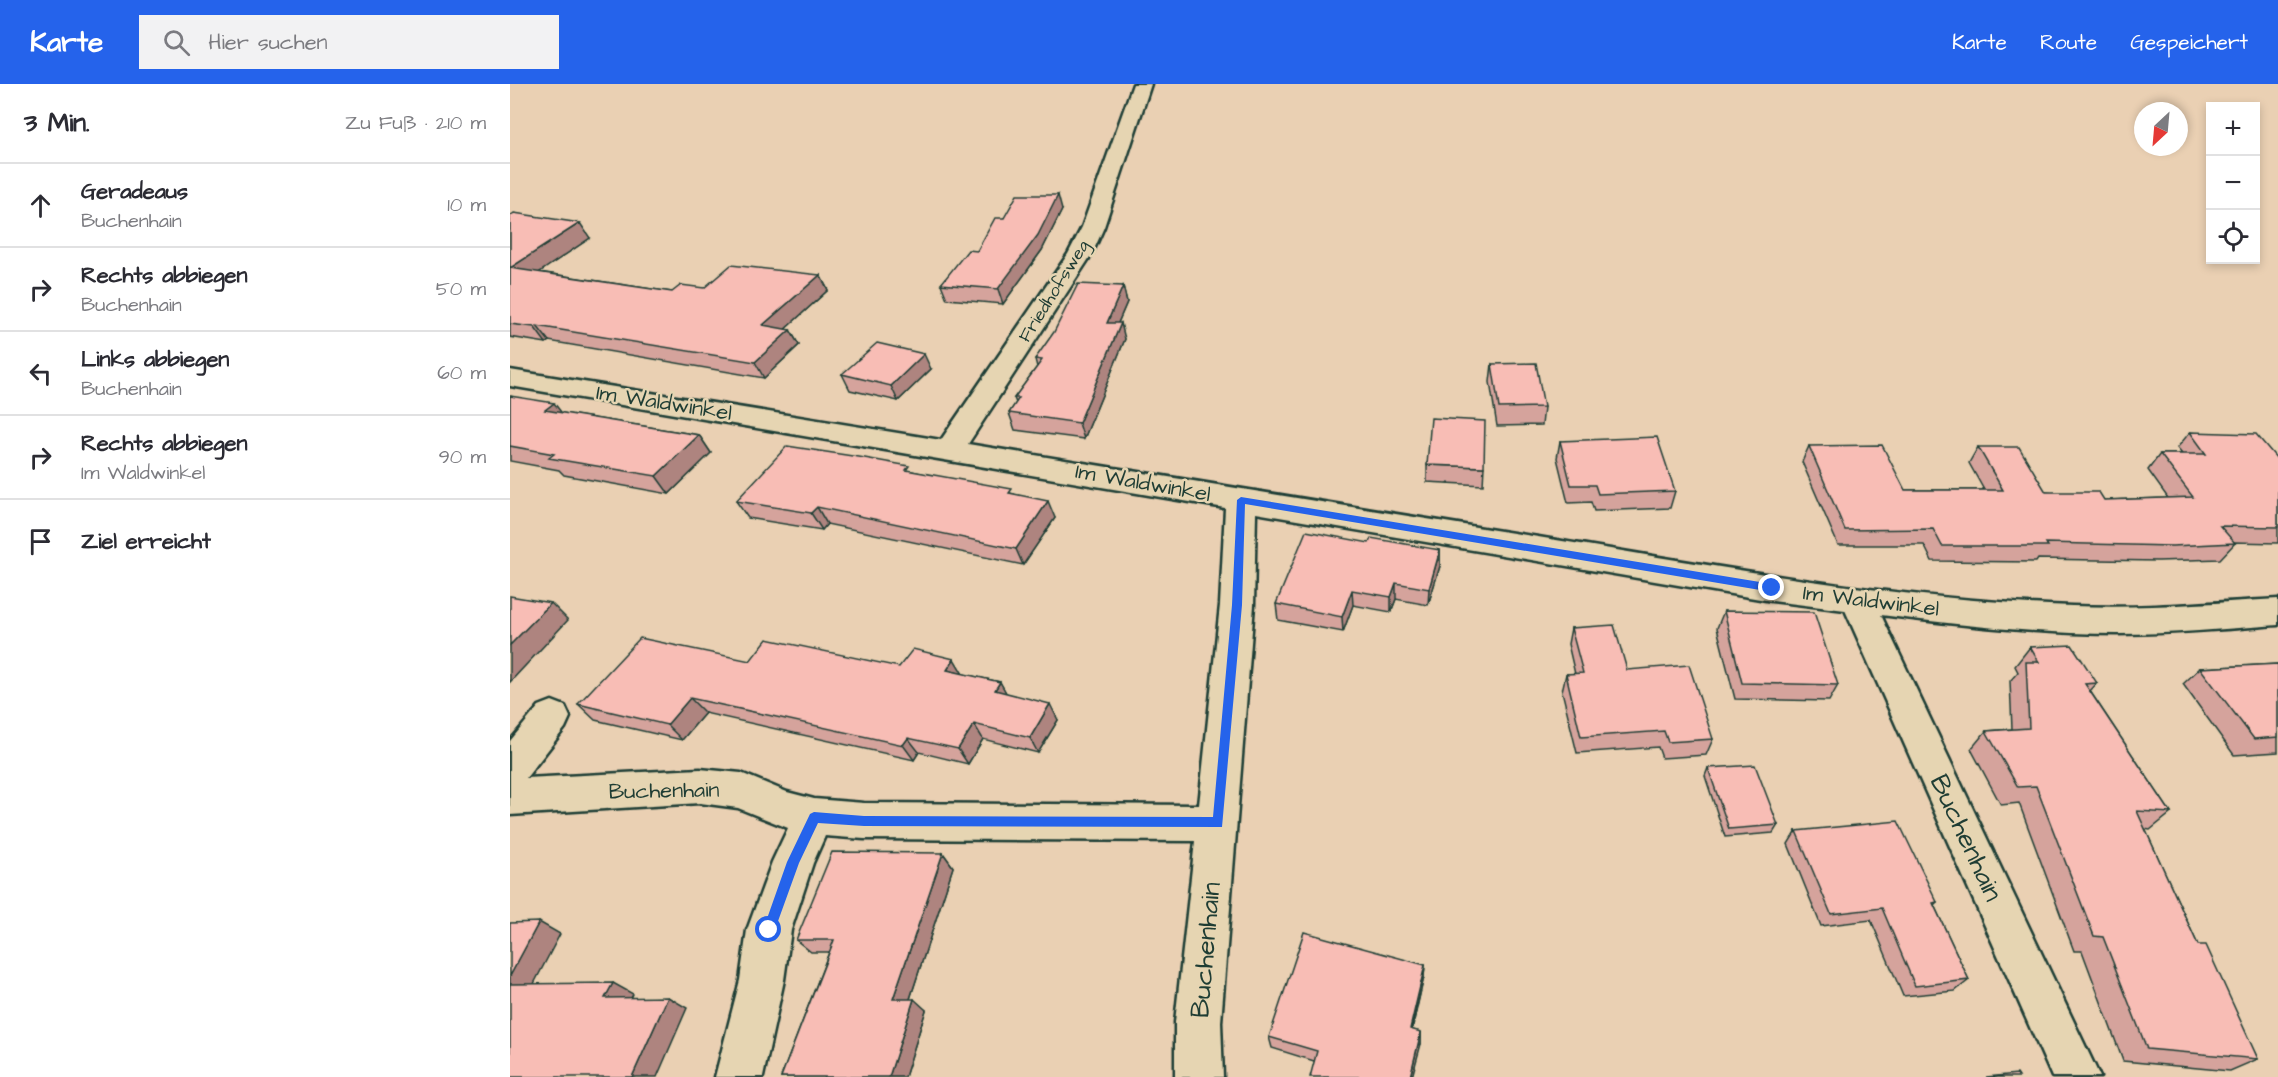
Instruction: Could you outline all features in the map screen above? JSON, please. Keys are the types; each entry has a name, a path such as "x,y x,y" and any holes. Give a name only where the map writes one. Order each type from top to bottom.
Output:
{"street":[{"name":"Friedhofsweg","path":"950,449 1080,254 1093,227 1142,84"},
{"name":"Im Waldwinkel","path":"510,378 950,449 1772,588 1943,610 2059,618 2167,620 2278,612"},
{"name":"Buchenhain","path":"1199,1077 1198,1022 1237,605 1241,500"},
{"name":"Buchenhain","path":"1857,599 2076,1077"},
{"path":"510,769 552,717"},
{"name":"Buchenhain","path":"510,797 700,786 741,791 783,809 814,818 864,821 1218,823"},
{"path":"739,1077 762,980 769,930 793,862 814,818"}],"building":[{"path":"1017,195 1058,195 1038,235 998,289 941,284 968,250 977,251 995,218 1004,218"},
{"path":"514,213 580,223 510,268 510,216"},
{"path":"731,265 820,275 763,325 790,330 755,362 537,326 510,324 510,268 672,292 681,285 704,288"},
{"path":"1078,284 1123,286 1107,323 1121,323 1079,423 1009,413 1019,398 1014,398 1042,360 1035,359 1054,332"},
{"path":"877,343 924,354 891,386 842,374"},
{"path":"1536,363 1544,407 1499,408 1492,364"},
{"path":"510,396 554,403 545,410 699,435 656,476 549,458 554,454 510,446"},
{"path":"1431,418 1485,421 1484,467 1427,465"},
{"path":"2190,432 2256,434 2278,460 2278,527 2220,526 2235,543 2172,546 2046,543 2048,546 1942,546 1933,529 1845,530 1809,446 1882,445 1905,490 2003,490 1978,447 2019,447 2046,492 2099,492 2104,500 2193,497 2160,454 2206,454"},
{"path":"1657,437 1675,491 1598,494 1595,485 1571,485 1560,441"},
{"path":"787,446 909,466 906,470 1012,489 1009,493 1048,501 1016,549 817,507 811,513 736,501"},
{"path":"1306,531 1369,543 1371,538 1440,550 1429,589 1396,583 1391,597 1352,590 1342,617 1276,604"},
{"path":"510,596 551,603 510,645"},
{"path":"1724,611 1814,612 1838,685 1742,683"},
{"path":"1614,625 1627,670 1689,665 1713,739 1668,742 1664,731 1581,737 1566,674 1583,673 1571,628"},
{"path":"640,638 750,661 767,639 899,667 913,649 954,659 947,670 1000,682 995,690 1050,704 1030,738 974,724 958,749 908,738 903,745 690,698 667,725 578,704"},
{"path":"2072,645 2097,683 2085,684 2171,813 2137,811 2198,945 2206,945 2258,1059 2147,1049 2103,937 2094,936 2036,786 2018,787 1986,731 2029,728 2026,662 2039,662 2030,647"},
{"path":"2278,664 2278,737 2254,739 2200,668"},
{"path":"1755,765 1778,825 1729,829 1708,768"},
{"path":"1898,821 1937,902 1933,903 1969,980 1915,986 1882,908 1831,914 1796,831"},
{"path":"832,852 943,853 893,999 914,999 889,1077 781,1077 834,940 796,940"},
{"path":"539,922 510,976 510,923"},
{"path":"1304,932 1425,965 1410,1029 1421,1032 1410,1077 1310,1077 1317,1051 1269,1037"},
{"path":"613,983 605,998 668,997 632,1077 510,1077 510,984"},
{"path":"2017,1074 2019,1077 1986,1077"}],"route":[{"path":"769,930 793,862 814,818 864,821 1218,823 1237,605 1241,500 1772,588"}]}
